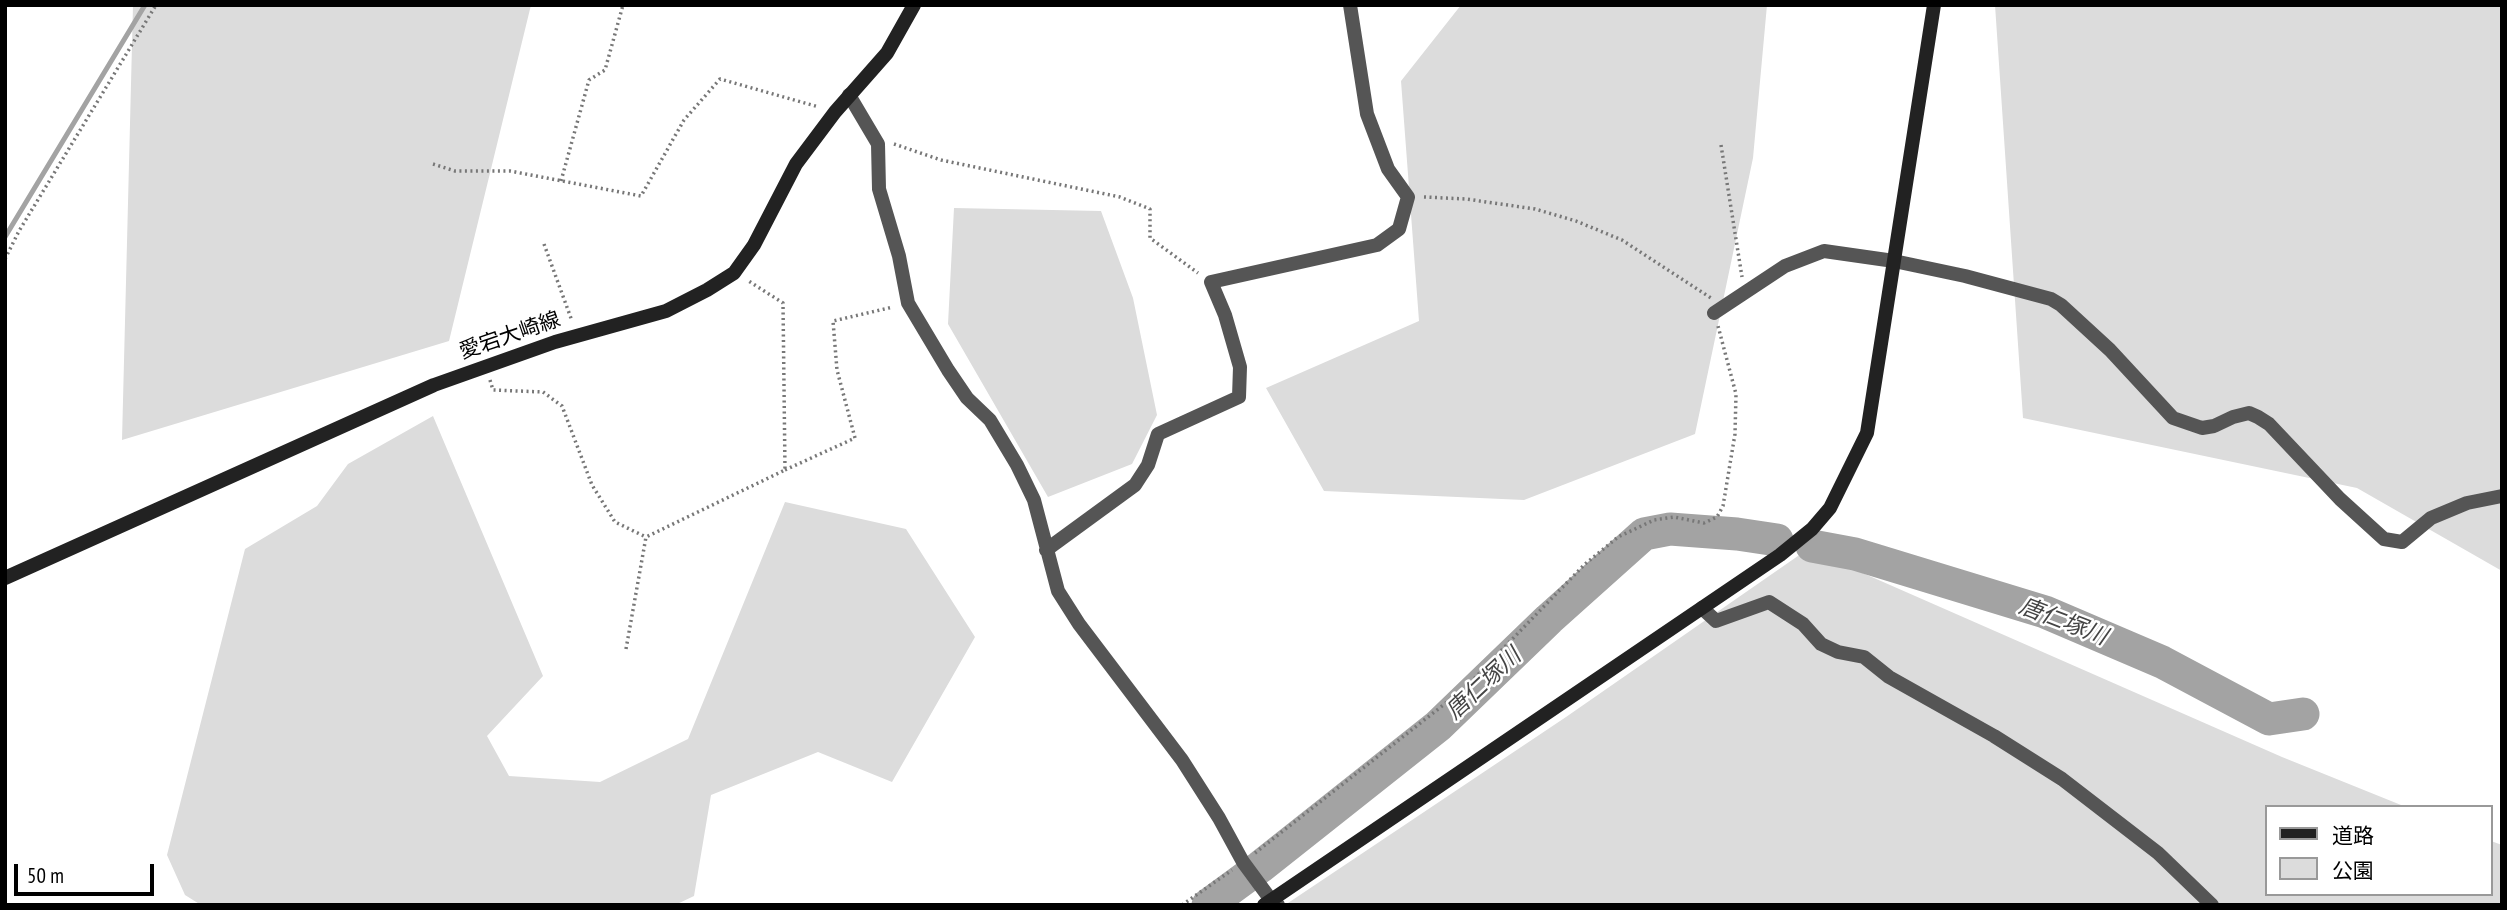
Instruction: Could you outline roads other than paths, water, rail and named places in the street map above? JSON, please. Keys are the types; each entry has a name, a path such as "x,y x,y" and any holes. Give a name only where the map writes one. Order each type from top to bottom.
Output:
{"street":[{"name":"愛宕大崎線","path":"5,578 434,385 578,336 666,311 734,273 754,245 796,164 835,112 887,53 914,5"},
{"path":"1046,550 1135,485 1148,465 1158,434 1239,397 1240,367 1225,315 1211,282 1377,245 1399,229 1408,197 1388,169 1367,114 1350,5"},
{"path":"849,95 878,144 879,189 899,256 908,303 948,370 967,398 990,420 1017,465 1034,500 1055,583 1066,605 1182,760 1243,862 1271,903 1780,555 1812,529 1830,508 1867,433 1934,5"},
{"path":"1714,313 1785,266 1824,251 1894,261 1965,276 2051,299 2110,350 2173,418 2202,428 2214,426 2233,416 2249,414 2258,417 2269,424 2340,499 2384,539 2402,542 2431,518 2467,503 2502,496"},
{"path":"1702,608 1716,621 1769,601 1803,624 1821,644 1839,652 1864,657 1889,677 1994,736 2062,779 2158,853 2212,905"}],"waterway":[{"path":"5,237 145,5"},
{"name":"唐仁塚川","path":"1208,905 1438,726 1549,619 1644,534 1670,529 1777,540"},
{"name":"唐仁塚川","path":"1812,546 1855,554 2045,612 2162,662 2269,719 2303,714"}]}
